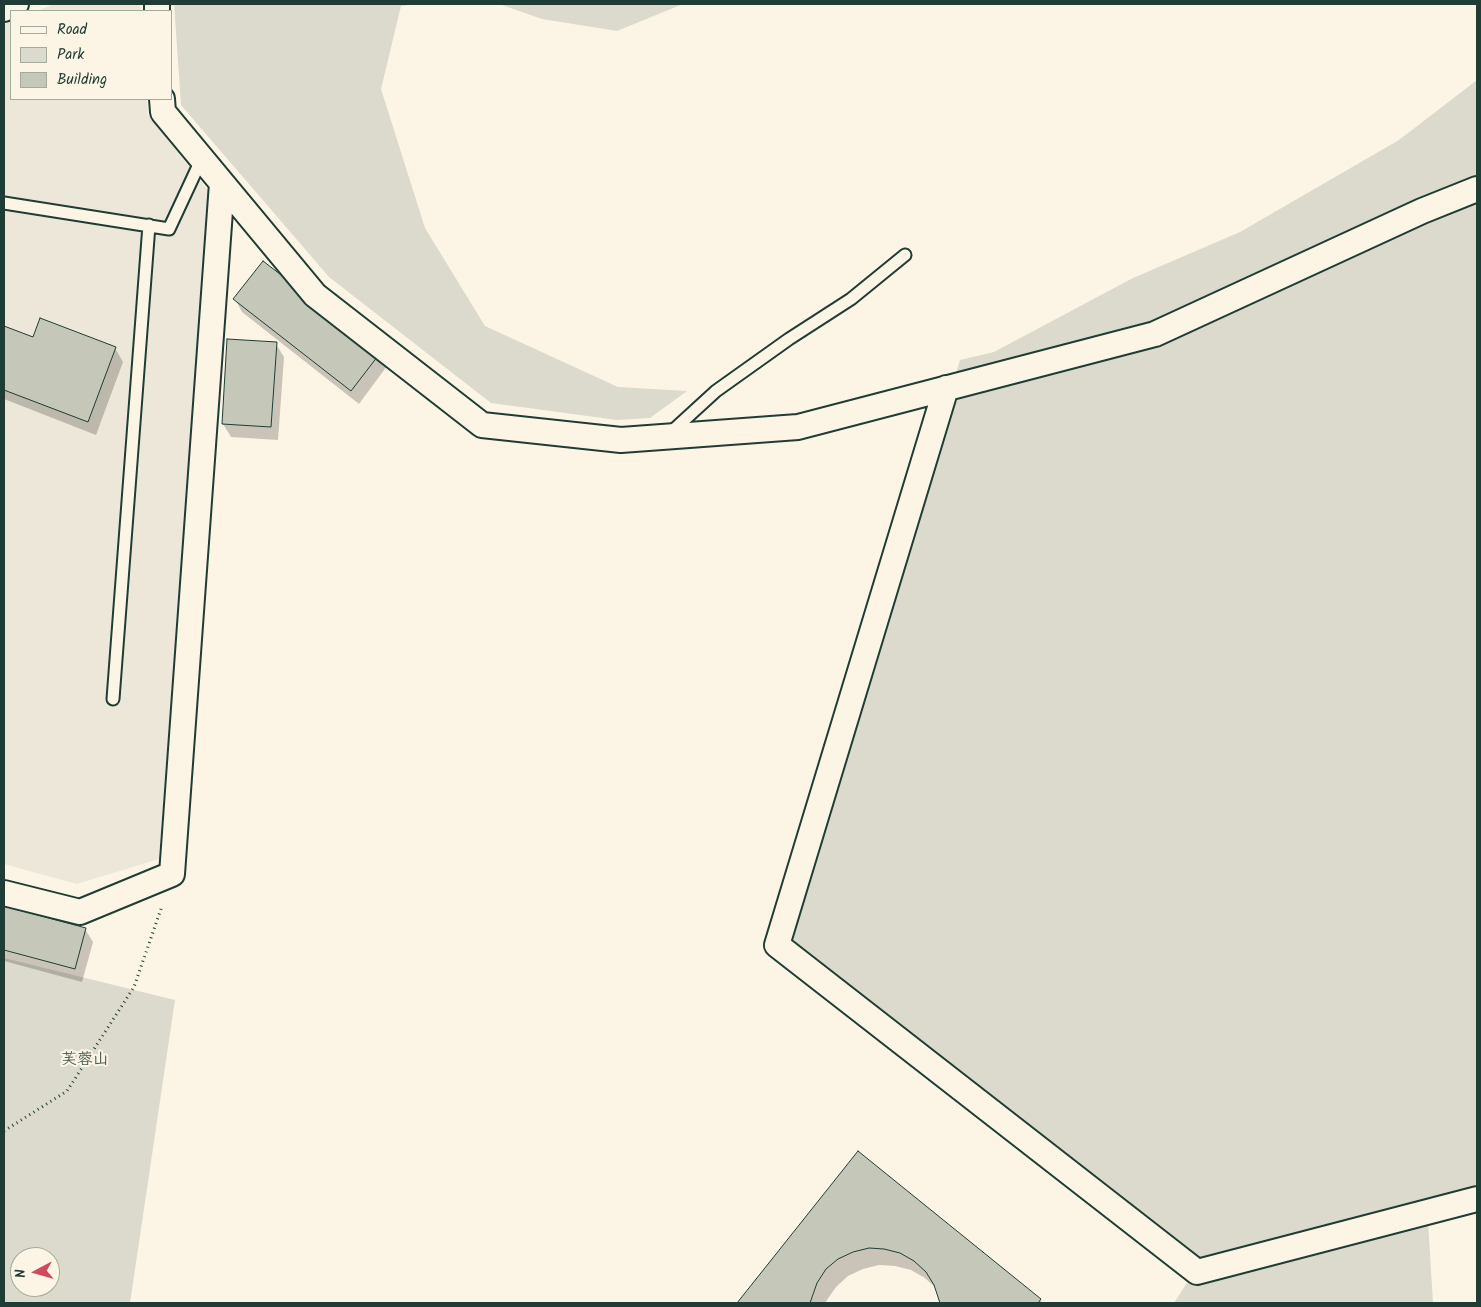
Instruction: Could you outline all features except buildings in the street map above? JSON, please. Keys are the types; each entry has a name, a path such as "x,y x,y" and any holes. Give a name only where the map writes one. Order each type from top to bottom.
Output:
{"street":[{"path":"4,9 16,4"},
{"path":"162,100 163,112 315,295 482,425 621,440 798,427 1155,334 1422,211 1477,189"},
{"path":"4,893 80,912 172,874 222,183"},
{"path":"946,388 778,944 1197,1272 1477,1199"}],"lane":[{"path":"4,203 169,229 202,158"},
{"path":"113,699 149,225"},
{"path":"666,436 716,391 789,339 851,299 905,255"}],"path":[{"path":"4,1131 67,1091 134,987 172,874"}],"shaded area":[{"path":"55,4 140,4 141,10 40,10"},
{"path":"10,22 10,100 147,100 148,115 209,192 159,859 77,884 4,864 4,25"}],"green space":[{"path":"174,4 418,4 401,6 381,89 425,228 485,326 618,387 687,391 650,418 617,420 491,403 329,277 181,105"},
{"path":"499,4 683,4 617,31 542,19"},
{"path":"1477,80 1477,1195 1199,1265 787,944 960,360 994,352 1133,278 1240,232 1399,140"},
{"name":"芙蓉山","path":"4,958 175,1000 130,1303 4,1303"},
{"path":"1428,1221 1433,1303 1174,1303 1190,1278"}]}
